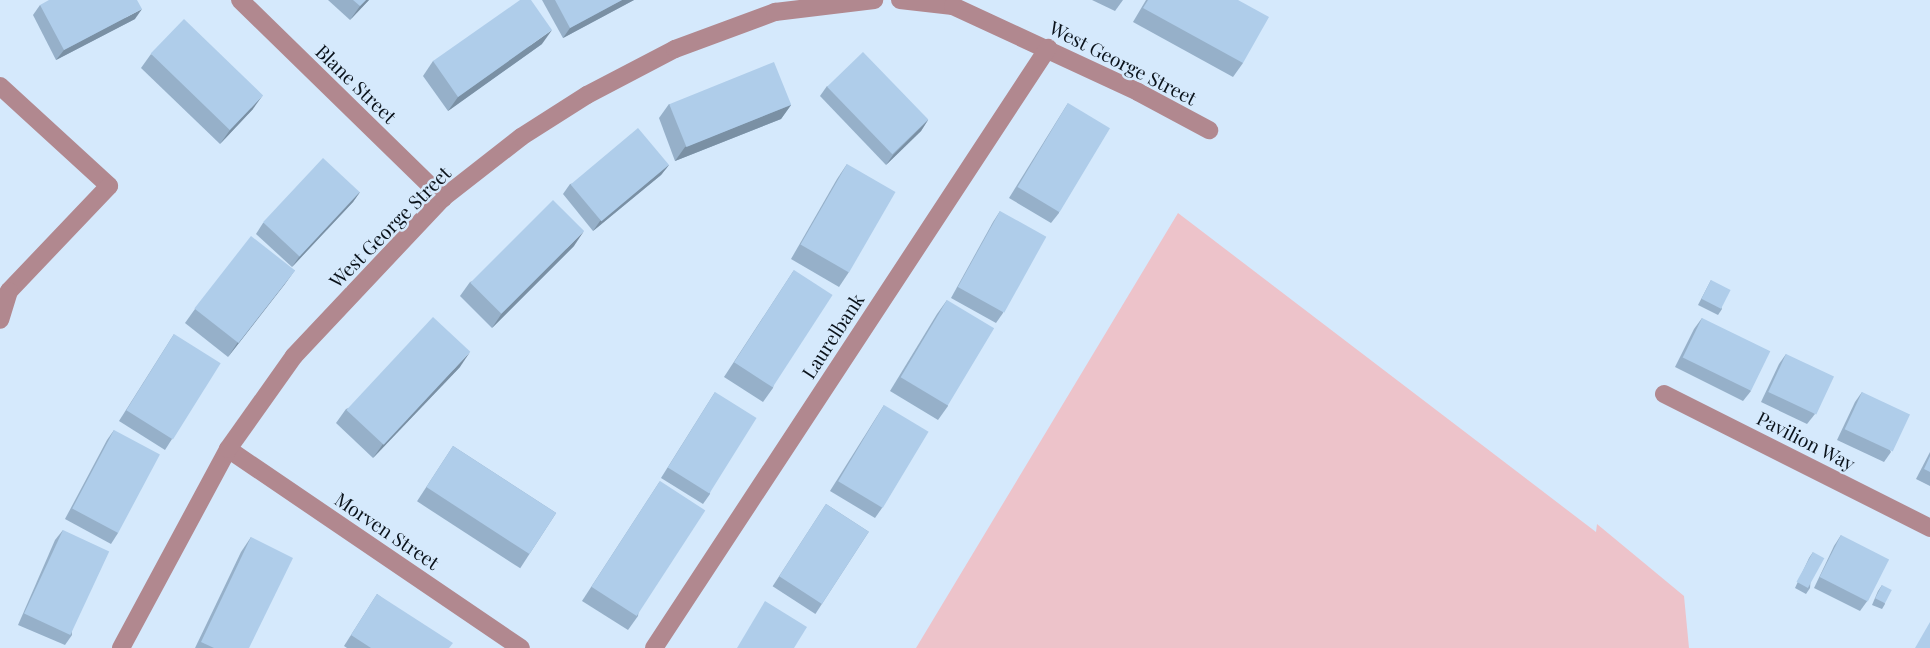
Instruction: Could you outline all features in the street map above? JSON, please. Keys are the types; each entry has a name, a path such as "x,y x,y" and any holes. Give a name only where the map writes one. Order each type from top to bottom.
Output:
{"street":[{"name":"Blane Street","path":"240,0 443,198"},
{"name":"West George Street","path":"121,648 229,449 294,356 443,198 521,138 565,109 675,49 775,12 874,0"},
{"name":"West George Street","path":"900,0 953,6 1048,48 1209,130"},
{"name":"Laurelbank","path":"654,648 1048,48"},
{"path":"0,86 109,186 9,291 0,320"},
{"name":"Pavilion Way","path":"1664,394 1930,527"},
{"name":"Morven Street","path":"229,449 521,648"}],"shaded area":[{"path":"1178,213 1596,532 1597,524 1684,596 1689,648 916,648"}],"building":[{"path":"49,0 137,0 142,9 64,50 40,5"},
{"path":"353,0 366,0 360,6"},
{"path":"520,0 531,0 552,30 458,97 433,61"},
{"path":"555,0 622,0 570,28"},
{"path":"1148,0 1238,0 1269,17 1243,63 1143,8"},
{"path":"184,19 263,95 230,130 151,54"},
{"path":"863,52 928,120 892,154 827,87"},
{"path":"774,62 791,105 686,147 669,104"},
{"path":"1068,103 1110,128 1060,212 1018,187"},
{"path":"638,128 669,165 601,221 571,185"},
{"path":"323,158 360,192 300,256 263,222"},
{"path":"847,164 895,192 849,273 800,245"},
{"path":"553,200 584,231 501,314 470,283"},
{"path":"1000,211 1046,237 1004,313 958,287"},
{"path":"251,236 295,270 238,343 194,308"},
{"path":"794,270 833,295 773,387 734,362"},
{"path":"1711,280 1731,290 1721,309 1701,299"},
{"path":"947,300 994,328 948,405 901,377"},
{"path":"433,317 470,352 384,445 346,410"},
{"path":"1702,318 1770,351 1751,391 1683,358"},
{"path":"174,334 221,363 173,439 126,410"},
{"path":"1786,354 1834,376 1816,414 1768,392"},
{"path":"715,392 757,418 709,493 668,467"},
{"path":"1862,392 1910,414 1893,452 1845,429"},
{"path":"884,405 929,432 883,508 838,481"},
{"path":"114,430 160,454 118,533 72,509"},
{"path":"453,446 556,513 529,554 426,487"},
{"path":"1930,456 1930,472 1924,469"},
{"path":"660,481 705,510 637,616 591,587"},
{"path":"826,504 869,532 822,604 779,576"},
{"path":"63,530 109,552 70,635 24,613"},
{"path":"1841,535 1889,560 1868,601 1820,577"},
{"path":"251,537 293,558 249,648 214,648 201,642"},
{"path":"1813,552 1824,558 1808,588 1797,582"},
{"path":"1882,585 1892,590 1885,603 1875,598"},
{"path":"377,594 453,643 449,648 371,648 351,635"},
{"path":"765,601 807,627 794,648 737,648"},
{"path":"1930,622 1930,648 1915,648"}]}
